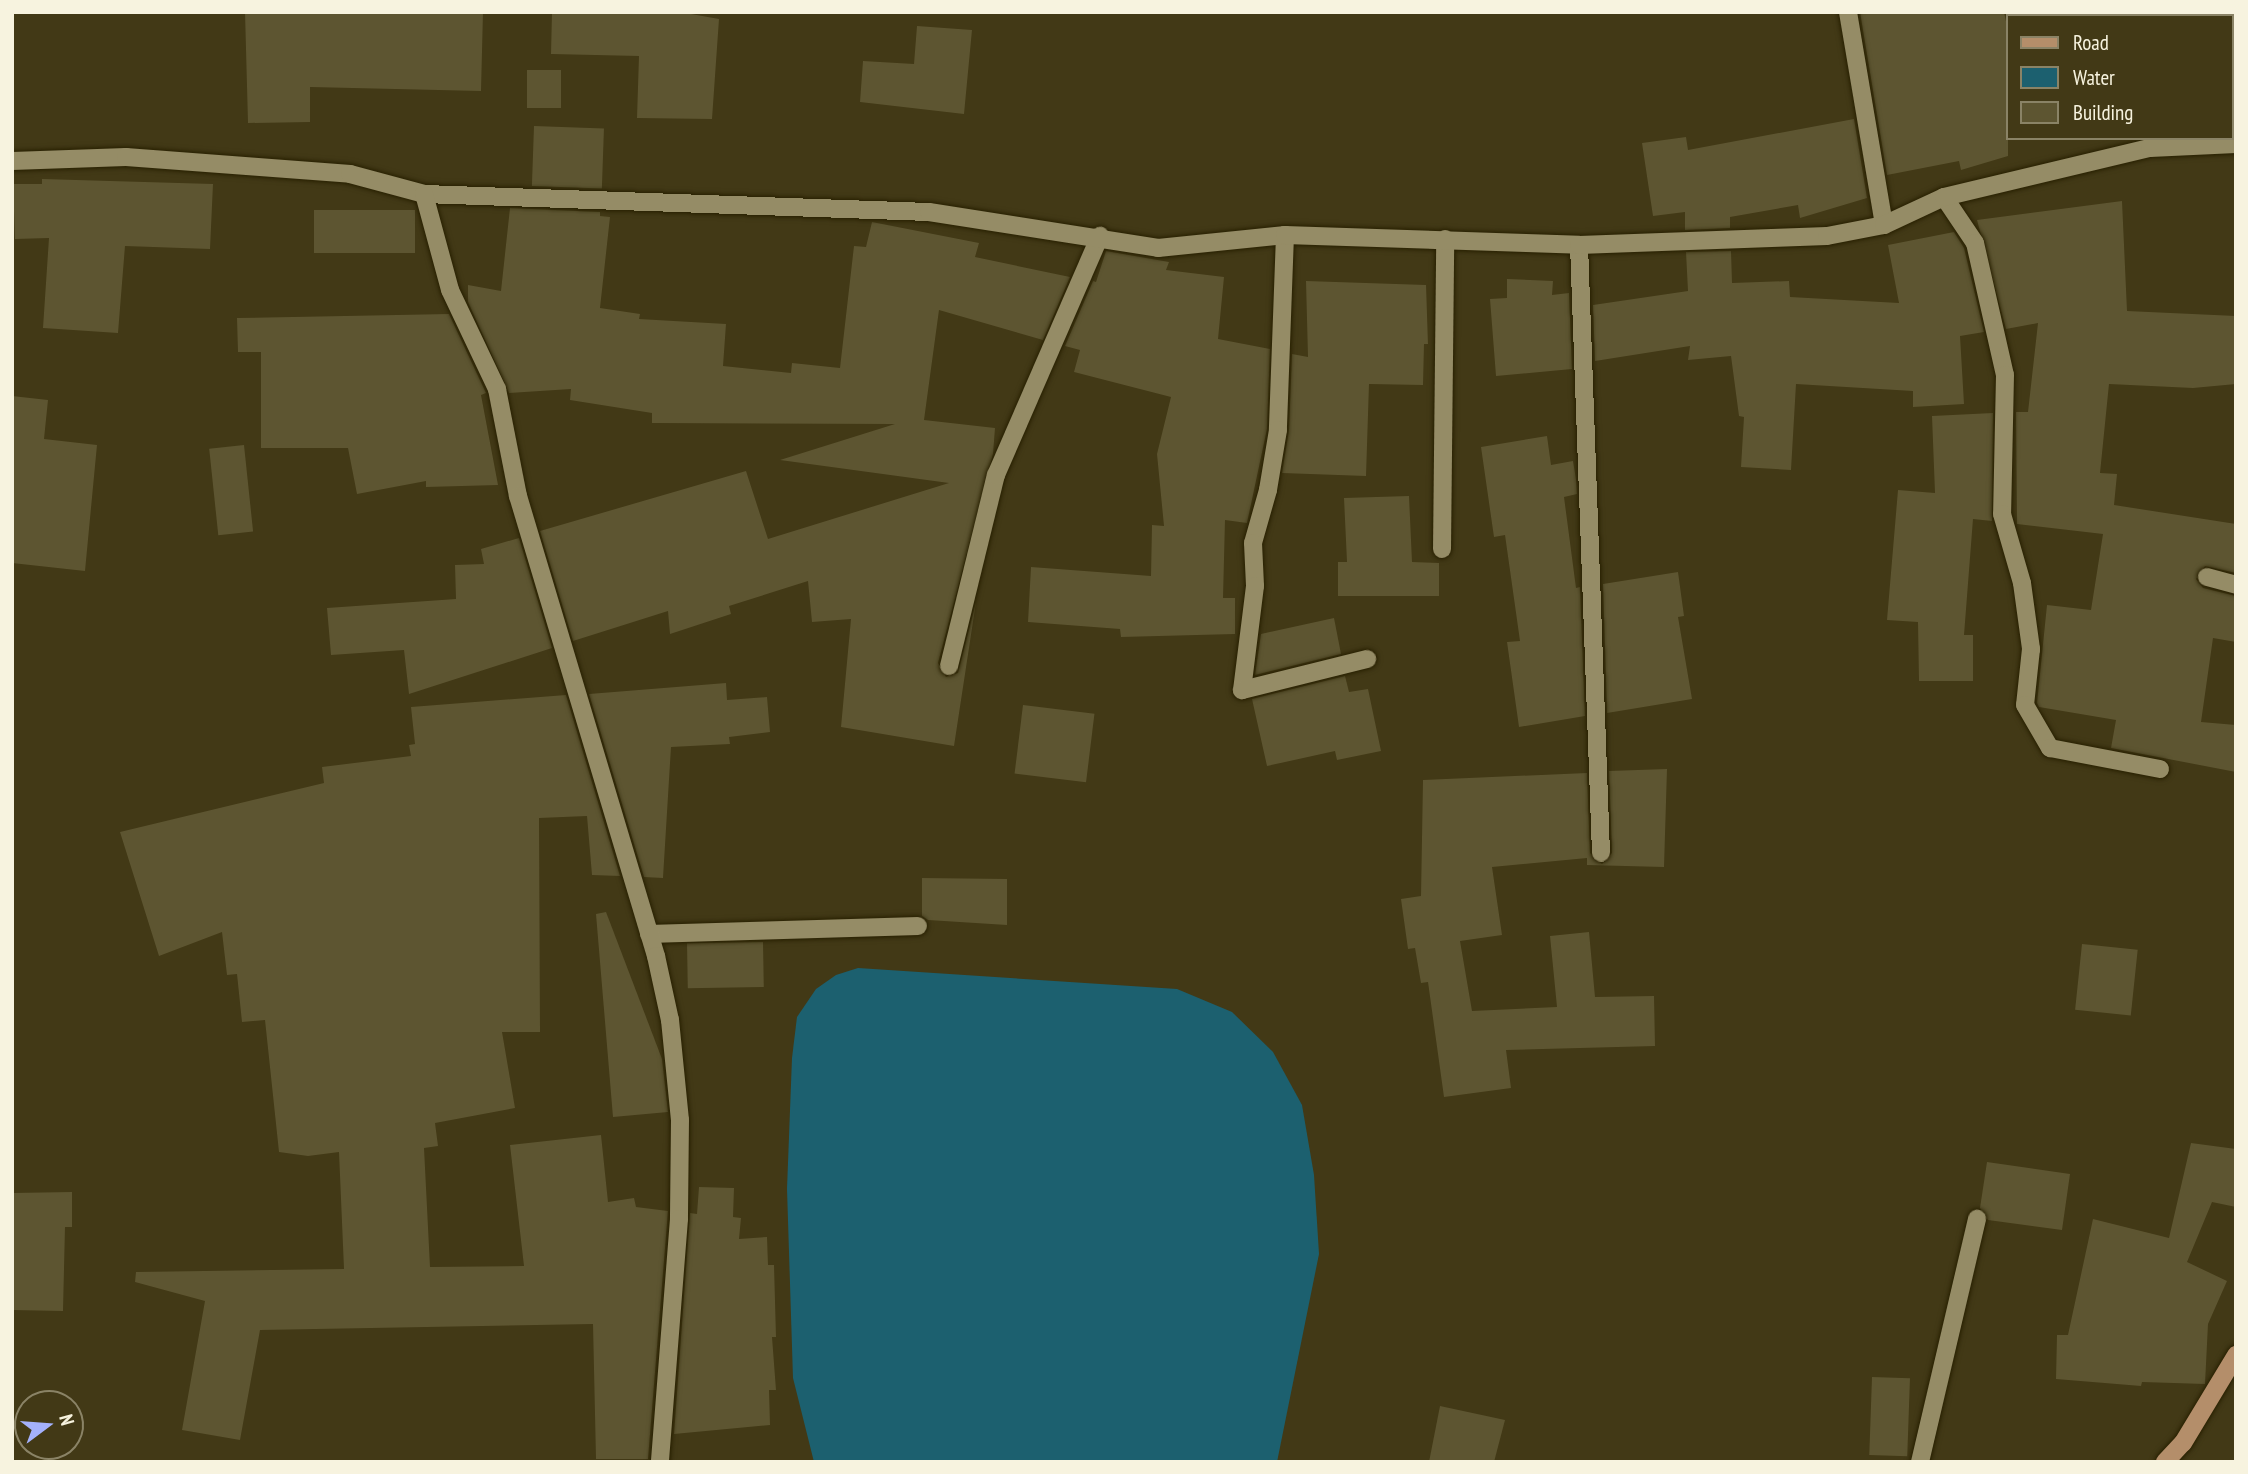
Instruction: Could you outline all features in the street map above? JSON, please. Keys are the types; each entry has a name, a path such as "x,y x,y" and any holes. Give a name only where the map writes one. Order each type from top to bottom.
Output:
{"street":[{"path":"1849,12 1884,226"},
{"path":"12,161 127,157 350,174 424,194 929,212 1100,236 1158,248 1285,235 1579,245 1827,236 1884,226 1944,197 2150,148 2236,144"},
{"path":"424,194 450,290 497,389 519,495 649,934 670,1020 680,1120 679,1219 660,1462"},
{"path":"1944,197 1975,243 2005,375 2002,514 2022,583 2031,649 2025,705 2050,748 2160,769"},
{"path":"1285,235 1278,430 1268,490 1253,543 1255,586 1242,690 1367,659"},
{"path":"949,666 996,475 1100,236"},
{"path":"1442,549 1445,240"},
{"path":"1579,245 1601,853"},
{"path":"2207,577 2236,585"},
{"path":"649,934 918,926"},
{"path":"1920,1462 1977,1219"},
{"path":"2165,1462 2183,1443 2236,1355"}],"water":[{"path":"858,968 1177,989 1232,1012 1273,1052 1302,1105 1314,1175 1319,1254 1277,1462 814,1462 793,1378 787,1189 792,1058 797,1017 816,989 836,975"}],"building":[{"path":"245,12 483,12 481,91 310,87 310,122 248,123"},
{"path":"552,12 680,12 719,19 712,119 637,118 639,56 551,54"},
{"path":"1860,12 2004,12 2007,26 2008,156 1961,170 1959,161 1887,175"},
{"path":"917,26 972,30 964,114 860,102 863,61 914,64"},
{"path":"527,70 561,70 561,108 527,108"},
{"path":"1854,119 1867,198 1800,218 1798,205 1730,217 1730,228 1685,230 1685,212 1653,216 1642,143 1686,137 1688,150"},
{"path":"534,126 604,128 602,188 532,186"},
{"path":"42,179 213,184 210,249 125,246 118,333 43,328 49,238 15,239 13,184 42,184"},
{"path":"2122,201 2127,311 2236,316 2236,384 2193,388 2109,384 2100,473 2117,474 2114,505 2236,524 2236,573 2205,566 2196,579 2203,588 2236,596 2236,642 2213,638 2201,722 2236,725 2236,772 2111,748 2116,720 2039,707 2037,703 2047,605 2091,610 2103,534 2017,524 2016,412 2028,412 2038,323 2006,329 1977,220"},
{"path":"510,208 600,212 600,216 610,217 600,308 640,314 639,319 726,324 723,366 791,373 792,363 840,368 854,246 866,247 872,222 979,243 975,257 1070,277 1043,340 939,310 924,420 995,428 993,454 938,663 946,677 958,673 976,602 954,746 841,727 851,619 812,622 808,581 729,606 731,614 670,634 668,611 573,641 540,531 746,471 768,539 949,483 780,460 895,424 652,423 652,413 570,400 571,389 509,393 468,302 468,285 501,291"},
{"path":"314,210 415,210 415,253 314,253"},
{"path":"1954,232 1964,248 1984,332 1960,336 1964,404 1913,407 1913,391 1796,384 1791,470 1741,467 1744,417 1739,416 1731,356 1688,360 1690,346 1595,361 1593,305 1688,291 1686,252 1731,251 1732,283 1789,281 1790,297 1899,303 1888,245"},
{"path":"1106,251 1169,262 1166,270 1224,277 1218,339 1270,349 1267,429 1247,523 1225,520 1223,598 1235,598 1235,634 1121,637 1120,629 1028,622 1031,567 1151,576 1152,525 1164,526 1157,454 1171,397 1074,372 1080,350 1065,346 1093,281 1096,282"},
{"path":"1507,279 1553,281 1552,295 1569,293 1572,369 1496,376 1490,299 1507,298"},
{"path":"1306,281 1426,285 1428,344 1424,344 1423,385 1369,384 1366,476 1282,473 1289,430 1292,354 1308,357"},
{"path":"449,314 486,393 481,395 498,485 426,487 426,481 357,494 348,448 261,448 261,352 238,352 237,318"},
{"path":"12,396 48,400 44,439 97,445 85,571 12,563"},
{"path":"1993,413 1992,521 1973,519 1964,635 1973,635 1973,681 1919,681 1918,622 1887,620 1898,490 1935,493 1932,416"},
{"path":"1547,436 1551,465 1573,461 1576,479 1577,494 1564,497 1576,588 1580,587 1585,716 1519,727 1507,642 1520,641 1505,535 1494,537 1481,447"},
{"path":"244,445 253,532 218,535 209,449"},
{"path":"1409,496 1412,562 1439,563 1439,596 1338,596 1338,562 1347,562 1344,498"},
{"path":"519,538 552,648 409,694 404,650 331,655 327,608 456,599 455,565 484,564 481,549"},
{"path":"1678,572 1684,616 1678,617 1692,699 1607,713 1603,584"},
{"path":"1334,618 1341,654 1255,675 1261,634"},
{"path":"1345,676 1349,692 1368,689 1381,751 1337,760 1335,751 1267,766 1252,699"},
{"path":"726,683 727,700 767,697 770,732 729,737 730,744 671,747 663,878 644,877 589,694"},
{"path":"566,695 620,876 592,875 587,816 539,818 540,1032 502,1032 515,1108 435,1123 438,1146 424,1148 430,1267 524,1266 510,1145 601,1135 608,1202 634,1198 636,1207 668,1211 648,1459 596,1459 593,1324 260,1330 240,1440 182,1430 205,1301 135,1282 136,1272 344,1269 339,1152 308,1156 279,1152 265,1020 242,1022 237,974 227,975 222,932 159,956 120,832 324,783 322,767 411,756 409,745 415,744 411,707"},
{"path":"1023,705 1094,714 1086,782 1015,773"},
{"path":"1667,769 1664,867 1587,865 1587,858 1492,867 1502,935 1460,941 1472,1011 1557,1007 1550,936 1589,932 1595,997 1654,996 1655,1046 1506,1050 1511,1088 1444,1097 1428,982 1421,983 1415,948 1408,949 1401,899 1421,896 1423,780 1587,773 1590,853 1602,864 1612,853 1609,771"},
{"path":"922,878 1007,879 1007,925 928,920 922,916"},
{"path":"606,912 662,1059 668,1112 613,1117 596,914"},
{"path":"763,942 764,987 688,988 687,943"},
{"path":"2082,944 2138,950 2131,1015 2075,1010"},
{"path":"2191,1143 2236,1149 2236,1207 2212,1202 2187,1262 2227,1281 2208,1324 2205,1384 2142,1382 2141,1386 2056,1379 2057,1335 2068,1335 2093,1219 2169,1238"},
{"path":"1987,1162 2070,1174 2062,1230 1988,1220 1980,1208"},
{"path":"699,1187 734,1188 733,1217 741,1218 739,1239 767,1237 768,1265 774,1265 776,1337 772,1337 776,1390 769,1390 770,1425 674,1434 690,1213 697,1214"},
{"path":"72,1192 72,1227 65,1227 63,1311 12,1310 12,1193"},
{"path":"1872,1377 1910,1378 1907,1456 1869,1455"},
{"path":"1440,1406 1505,1420 1494,1462 1429,1462"}]}
